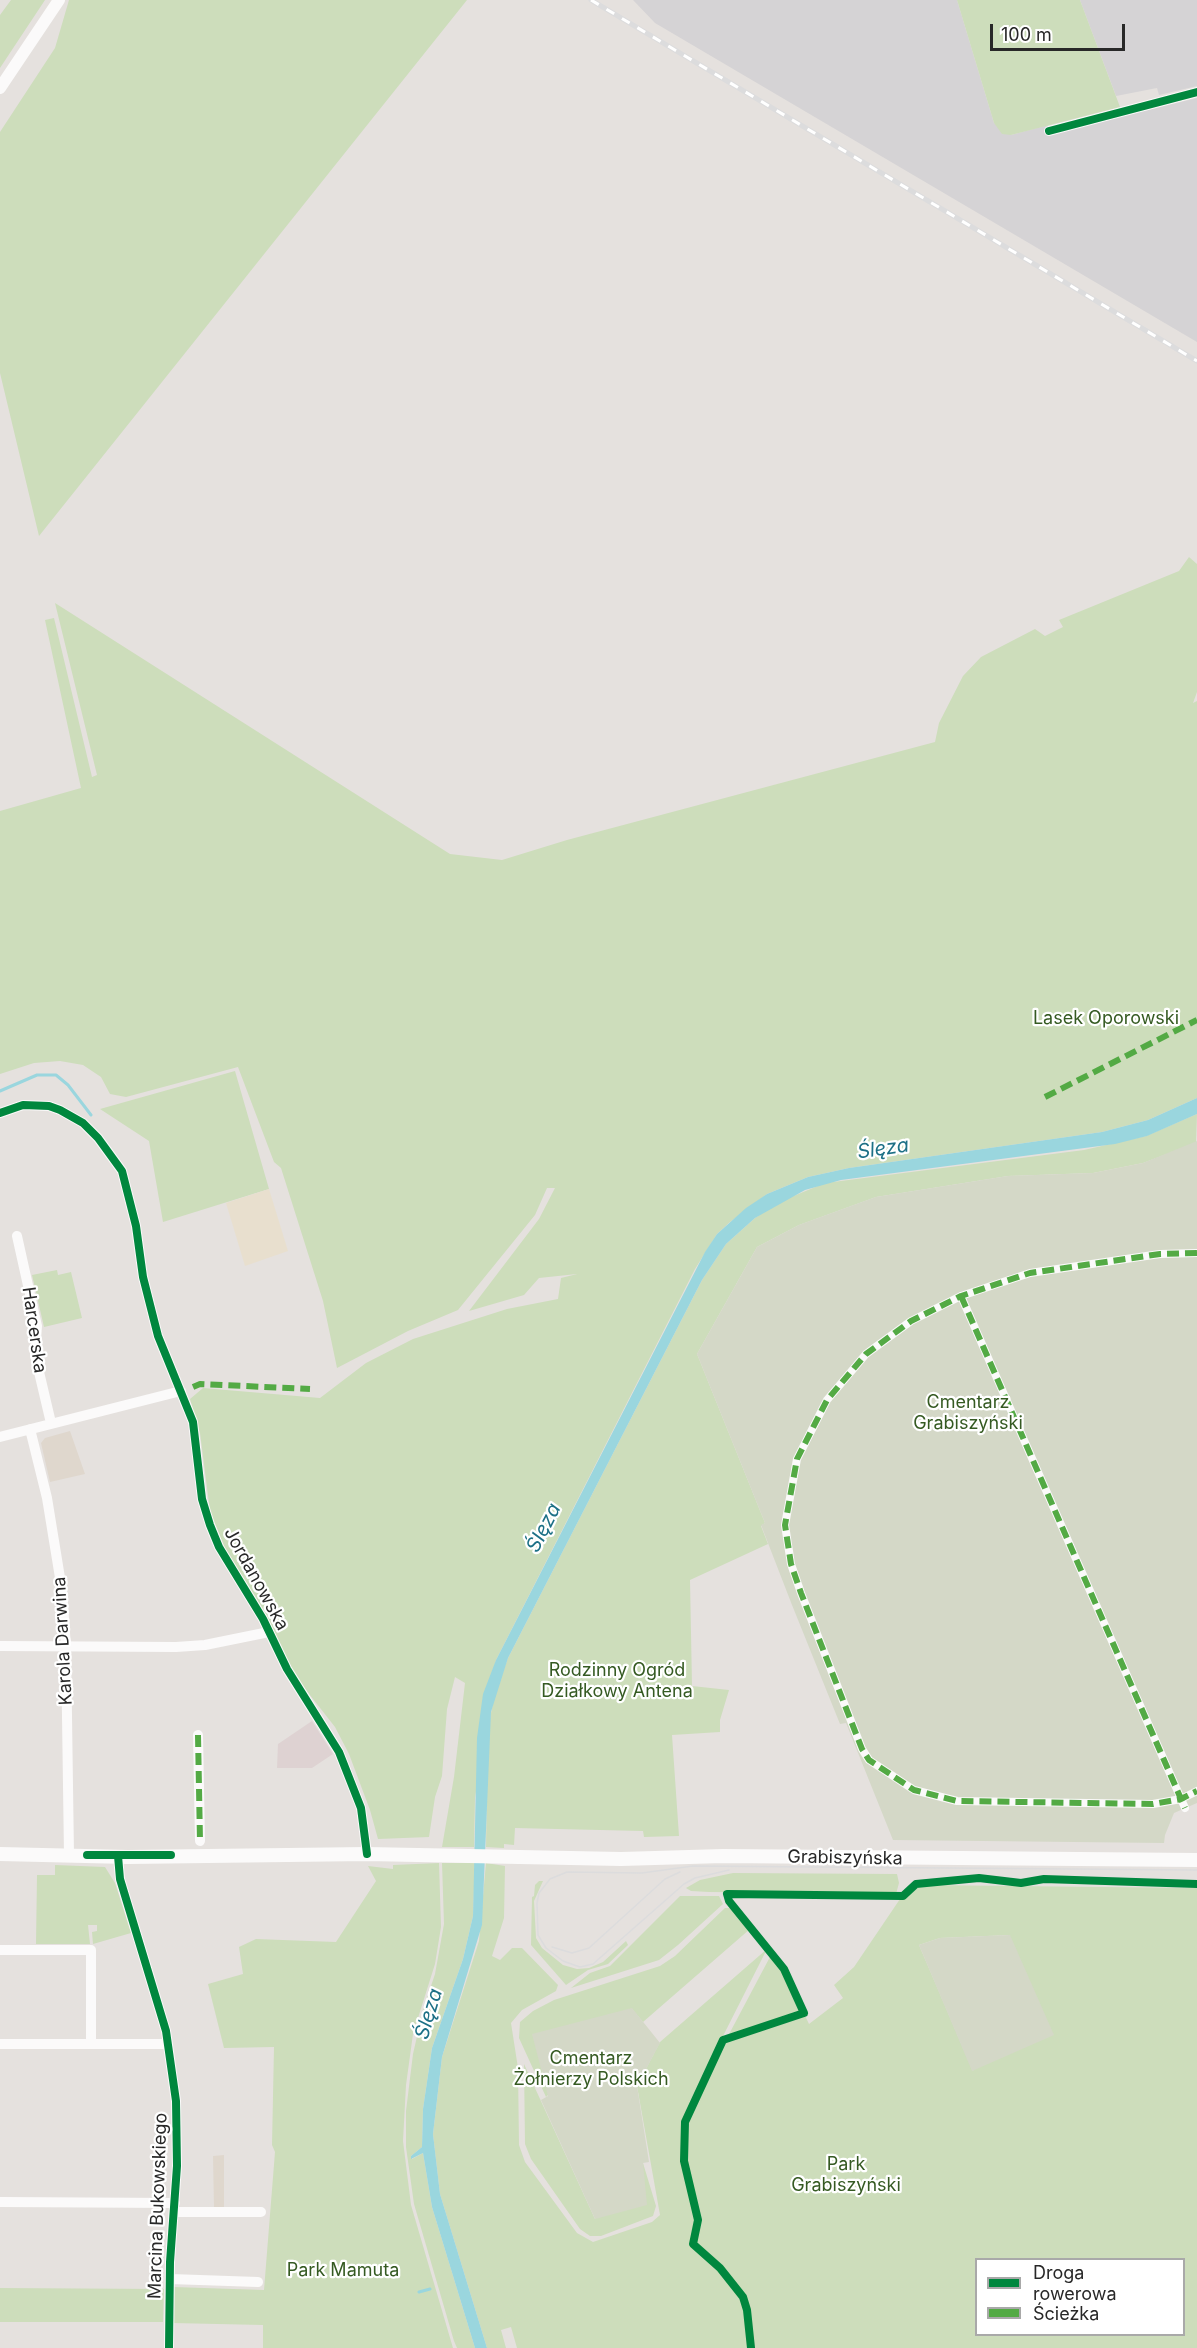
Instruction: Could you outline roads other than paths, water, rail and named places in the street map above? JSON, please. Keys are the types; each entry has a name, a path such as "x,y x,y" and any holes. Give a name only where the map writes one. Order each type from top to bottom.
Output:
{"main road":[{"name":"Grabiszyńska","path":"0,1854 494,1855 621,1859 723,1856 1197,1860"}],"street":[{"path":"0,88 59,0"},
{"path":"1049,131 1197,92"},
{"name":"Jordanowska","path":"0,1113 23,1105 56,1107 83,1123 117,1163 136,1226 143,1277 158,1336 181,1391 197,1438 202,1499 210,1525 219,1547 269,1632 287,1669 339,1752 361,1808 367,1854"},
{"name":"Harcerska","path":"17,1236 37,1326 35,1355 51,1423"},
{"path":"1197,1253 1160,1254 1030,1273 961,1296 911,1321 866,1354 827,1400 804,1443 792,1479 785,1526 791,1564 862,1749 869,1760 914,1790 946,1799 1153,1804 1180,1799 1197,1791"},
{"path":"961,1296 1185,1808"},
{"path":"0,1437 181,1391"},
{"name":"Karola Darwina","path":"30,1429 54,1539 66,1647 69,1855"},
{"path":"0,1647 205,1645 269,1632"},
{"path":"198,1735 200,1841"},
{"name":"Marcina Bukowskiego","path":"118,1856 120,1879 153,1982 168,2044 176,2101 175,2208 170,2279 169,2348"},
{"path":"0,1950 90,1950 91,2043"},
{"path":"0,2044 168,2044"},
{"path":"0,2202 261,2212"},
{"path":"170,2279 258,2282"}],"water":[{"path":"1197,1098 1197,1114 1147,1136 1115,1144 841,1180 805,1190 755,1218 726,1244 702,1280 508,1658 491,1712 482,1925 442,2057 433,2134 440,2194 487,2348 475,2348 432,2207 423,2153 411,2159 411,2156 422,2147 423,2109 432,2048 463,1959 473,1916 477,1738 483,1694 496,1660 705,1252 717,1234 746,1208 767,1194 808,1177 849,1168 1102,1132 1148,1120"}],"waterway":[{"path":"0,1091 37,1075 56,1075 68,1085 91,1115"},
{"path":"419,2292 430,2289"}],"tram line":[{"path":"729,1870 695,1878 684,1884 593,1964 580,1967 563,1961 546,1948 538,1935 539,1893 550,1879 567,1872 642,1873 693,1866 1197,1870"},
{"path":"552,1947 572,1953 589,1948 665,1879 680,1872"}],"railway":[{"path":"591,0 1197,361"}],"park label":[{"name":"Lasek Oporowski","path":"1106,1019"},
{"name":"Cmentarz Grabiszyński","path":"968,1413"},
{"name":"Rodzinny Ogród Działkowy Antena","path":"617,1681"},
{"name":"Cmentarz Żołnierzy Polskich","path":"591,2069"},
{"name":"Park Grabiszyński","path":"846,2175"},
{"name":"Park Mamuta","path":"343,2271"}],"water label":[{"name":"Ślęza","path":"883,1149"},
{"name":"Ślęza","path":"544,1528"},
{"name":"Ślęza","path":"429,2014"}]}
